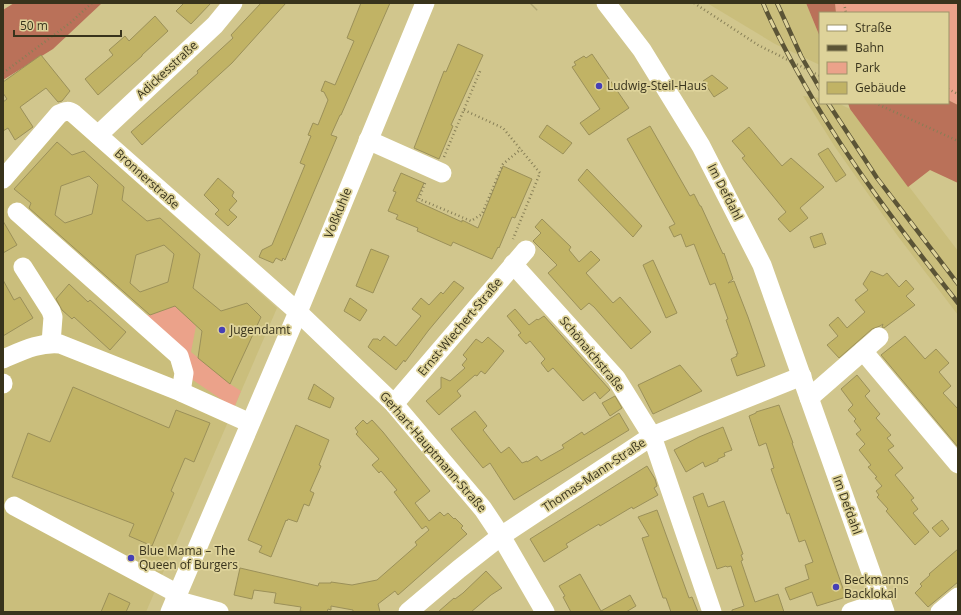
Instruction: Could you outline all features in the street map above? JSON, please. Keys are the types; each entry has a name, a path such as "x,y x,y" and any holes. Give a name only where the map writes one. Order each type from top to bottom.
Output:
{"street":[{"name":"Adickesstraße","path":"98,135 215,25 234,3"},
{"name":"Voßkuhle","path":"174,602 298,312 425,3"},
{"name":"Im Defdahl","path":"606,3 642,50 701,146 762,265 883,607"},
{"name":"Bronnerstraße","path":"3,179 59,114 64,111 70,111 298,312"},
{"path":"368,140 437,172"},
{"path":"17,212 179,356 184,373 181,392"},
{"name":"Ernst-Wiechert-Straße","path":"394,404 513,264 518,247"},
{"name":"Schönaichstraße","path":"513,264 616,378 652,436 712,612"},
{"path":"23,267 51,311 53,317 51,343"},
{"name":"Gerhart-Hauptmann-Straße","path":"298,312 394,404 483,508 545,612"},
{"path":"809,398 879,337"},
{"path":"3,359 29,347 51,343 60,344 181,392 250,423"},
{"path":"863,351 958,464"},
{"name":"Thomas-Mann-Straße","path":"408,612 458,569 501,536 652,436 802,376"},
{"path":"14,506 174,602 219,612"},
{"path":"940,612 958,597"},
{"path":"851,612 883,607"}],"path":[{"path":"3,73 70,23 92,3"},
{"path":"694,3 758,45 819,76"},
{"path":"481,68 437,172 419,199 471,221 482,214 503,164 521,149"},
{"path":"949,90 958,94"},
{"path":"877,104 958,141"},
{"path":"464,110 503,128 540,173 518,247"}],"shaded area":[{"path":"14,3 102,3 53,49 3,80 3,10"},
{"path":"707,3 806,3 819,35 819,65 775,44"},
{"path":"806,3 835,3 836,12 819,12 819,35"},
{"path":"803,96 819,98 819,104 840,104 850,109 958,251 958,315 897,235 835,147"},
{"path":"949,100 958,105 958,183 930,170 908,187 850,109 848,104 949,104"},
{"path":"67,120 277,308 146,612 3,612 3,191"}],"green space":[{"path":"835,3 958,3 958,105 949,100 949,12 836,12"},
{"path":"175,306 196,326 191,352 230,384 241,391 234,408 187,376 143,317"}],"building":[{"path":"184,3 211,3 191,24 176,11"},
{"path":"261,3 286,3 232,63 142,145 131,132 198,73 197,71 233,38 231,35"},
{"path":"361,3 390,3 331,135 337,137 285,260 283,258 282,261 276,258 273,263 259,257 262,250 272,245 305,165 300,163 311,136 308,135 313,123 318,125 328,100 324,92 321,91 325,81 335,85 354,41 347,38"},
{"path":"155,16 168,31 98,95 85,79 113,55 109,50 125,36 129,41"},
{"path":"458,44 483,55 451,125 453,126 439,159 414,148 444,71 446,72"},
{"name":"Ludwig-Steil-Haus","path":"592,54 629,108 589,135 580,123 600,109 572,67 576,65 574,62 584,56 586,58"},
{"path":"41,55 70,91 62,101 58,102 46,88 20,107 33,127 15,140 8,128 3,131 3,102 7,99 3,93 3,82"},
{"path":"712,75 728,88 714,97 703,81"},
{"path":"547,125 572,143 563,154 539,137"},
{"path":"650,126 690,196 694,194 701,206 723,254 724,253 733,279 728,283 734,281 765,366 737,376 731,359 738,354 726,320 728,319 715,283 710,285 694,244 686,247 681,234 674,237 669,227 675,224 627,139"},
{"path":"749,127 782,166 791,158 824,187 800,208 808,218 790,232 778,219 786,212 742,158 745,156 732,141"},
{"path":"57,142 72,155 84,151 124,187 122,200 147,221 160,218 200,254 193,288 221,311 247,303 261,317 230,384 198,358 202,331 175,306 150,315 29,208 31,203 14,189","holes":["89,176 98,185 92,214 65,223 55,215 61,186","164,245 174,254 168,282 140,292 130,283 136,255"]},
{"path":"828,148 846,175 836,182 818,154"},
{"path":"503,166 532,179 515,218 512,217 499,248 498,247 492,259 453,242 451,246 417,231 418,228 396,219 398,215 388,211 396,192 393,191 401,173 424,183 416,201 478,228"},
{"path":"587,169 642,226 633,237 578,180"},
{"path":"218,178 234,192 232,196 237,201 229,210 237,217 228,226 215,214 219,210 204,195"},
{"path":"542,219 571,247 569,250 579,262 591,251 600,260 586,273 613,303 620,297 651,332 631,349 594,307 589,303 581,310 548,273 557,265 533,241 541,233 535,227"},
{"path":"3,221 17,245 3,253"},
{"path":"822,233 826,244 814,248 810,237"},
{"path":"371,249 389,256 373,293 356,286"},
{"path":"653,260 677,313 666,318 643,265"},
{"path":"871,271 883,276 887,273 899,287 906,280 914,289 906,296 915,305 884,328 882,327 883,324 872,329 839,358 827,345 838,336 829,325 838,317 847,328 865,312 855,300 868,290 863,284"},
{"path":"3,280 14,300 20,297 33,318 3,336"},
{"path":"454,281 464,288 428,331 405,362 404,360 396,370 368,347 373,339 378,339 380,341 384,336 396,346 421,316 412,309 421,298 429,305 441,292 443,294"},
{"path":"69,284 88,302 90,300 126,332 110,350 74,317 72,319 62,310 56,299"},
{"path":"350,298 367,310 360,321 344,311"},
{"path":"515,309 529,325 544,316 610,390 600,399 595,392 583,401 553,368 548,372 541,363 545,359 530,341 526,344 518,335 521,333 507,316"},
{"path":"905,336 925,359 936,349 949,363 939,372 951,386 943,393 958,409 958,447 881,355"},
{"path":"488,337 504,351 485,374 481,371 477,376 475,375 457,391 461,396 439,415 426,401 441,388 441,377 450,381 465,368 462,365 467,359 463,355 476,339 482,343"},
{"path":"680,365 702,391 653,414 638,385"},
{"path":"857,375 870,391 865,396 880,414 876,418 891,435 887,438 894,446 888,450 903,468 895,475 914,498 911,500 918,509 913,513 929,532 915,545 886,511 888,509 877,497 879,495 876,491 882,486 875,478 877,477 868,467 871,465 859,450 865,444 856,434 861,430 854,421 856,419 848,410 853,405 841,389"},
{"path":"314,384 334,398 330,408 308,399"},
{"path":"73,387 169,428 176,410 210,423 194,462 185,458 171,491 174,493 152,546 129,536 134,524 12,477 28,433 50,442"},
{"path":"615,396 622,408 610,416 602,403"},
{"path":"779,405 846,597 817,606 812,592 790,600 785,588 809,579 805,565 813,562 805,540 799,542 771,469 774,468 766,443 759,446 749,416 756,412"},
{"path":"475,411 487,426 483,430 501,453 509,447 522,463 527,462 537,456 541,461 564,448 562,445 582,432 584,435 619,413 629,430 514,500 490,463 483,468 451,429"},
{"path":"363,420 367,424 372,420 430,491 415,503 429,521 440,512 444,516 448,513 463,526 461,528 467,534 398,595 395,591 378,604 380,612 353,612 353,610 331,606 331,610 328,609 327,612 308,612 300,611 301,607 274,603 276,593 254,590 252,599 234,595 240,568 318,586 319,583 331,582 352,585 377,580 417,545 415,542 429,530 426,526 422,529 394,492 397,490 381,471 379,473 372,465 379,459 356,434 358,432 355,428"},
{"path":"296,425 329,440 319,465 321,466 310,491 314,493 309,506 304,504 297,522 288,519 287,521 286,520 271,557 259,552 262,546 248,540"},
{"path":"723,427 732,450 724,453 725,456 718,459 718,461 705,467 703,462 686,472 674,450"},
{"path":"647,466 655,479 657,486 654,488 658,495 633,509 632,507 600,526 599,524 566,544 568,547 544,562 530,539"},
{"path":"703,493 708,507 724,501 743,554 741,555 743,560 741,561 755,602 778,594 784,612 732,612 732,610 744,606 731,566 717,569 693,497"},
{"path":"657,510 689,598 692,597 698,612 671,612 666,598 663,598 642,538 649,536 638,517"},
{"path":"942,520 949,529 940,537 932,528"},
{"path":"958,549 958,582 928,607 915,593 922,586 920,584 930,575 929,574"},
{"path":"486,571 502,588 471,612 438,612 454,598 455,599 463,593"},
{"path":"580,574 601,611 630,595 636,606 626,612 571,612 563,597 565,596 559,586"},
{"path":"109,593 130,603 126,612 101,612"}],"railway":[{"path":"763,3 775,29 814,102 833,132 893,219 958,303"},
{"path":"777,3 801,56 819,87"},
{"path":"829,104 877,178 958,284"}],"place":[{"name":"Ludwig-Steil-Haus","path":"599,86"},
{"name":"Jugendamt","path":"222,330"},
{"name":"Blue Mama – The Queen of Burgers","path":"131,558"},
{"name":"Beckmanns Backlokal","path":"836,587"}]}
